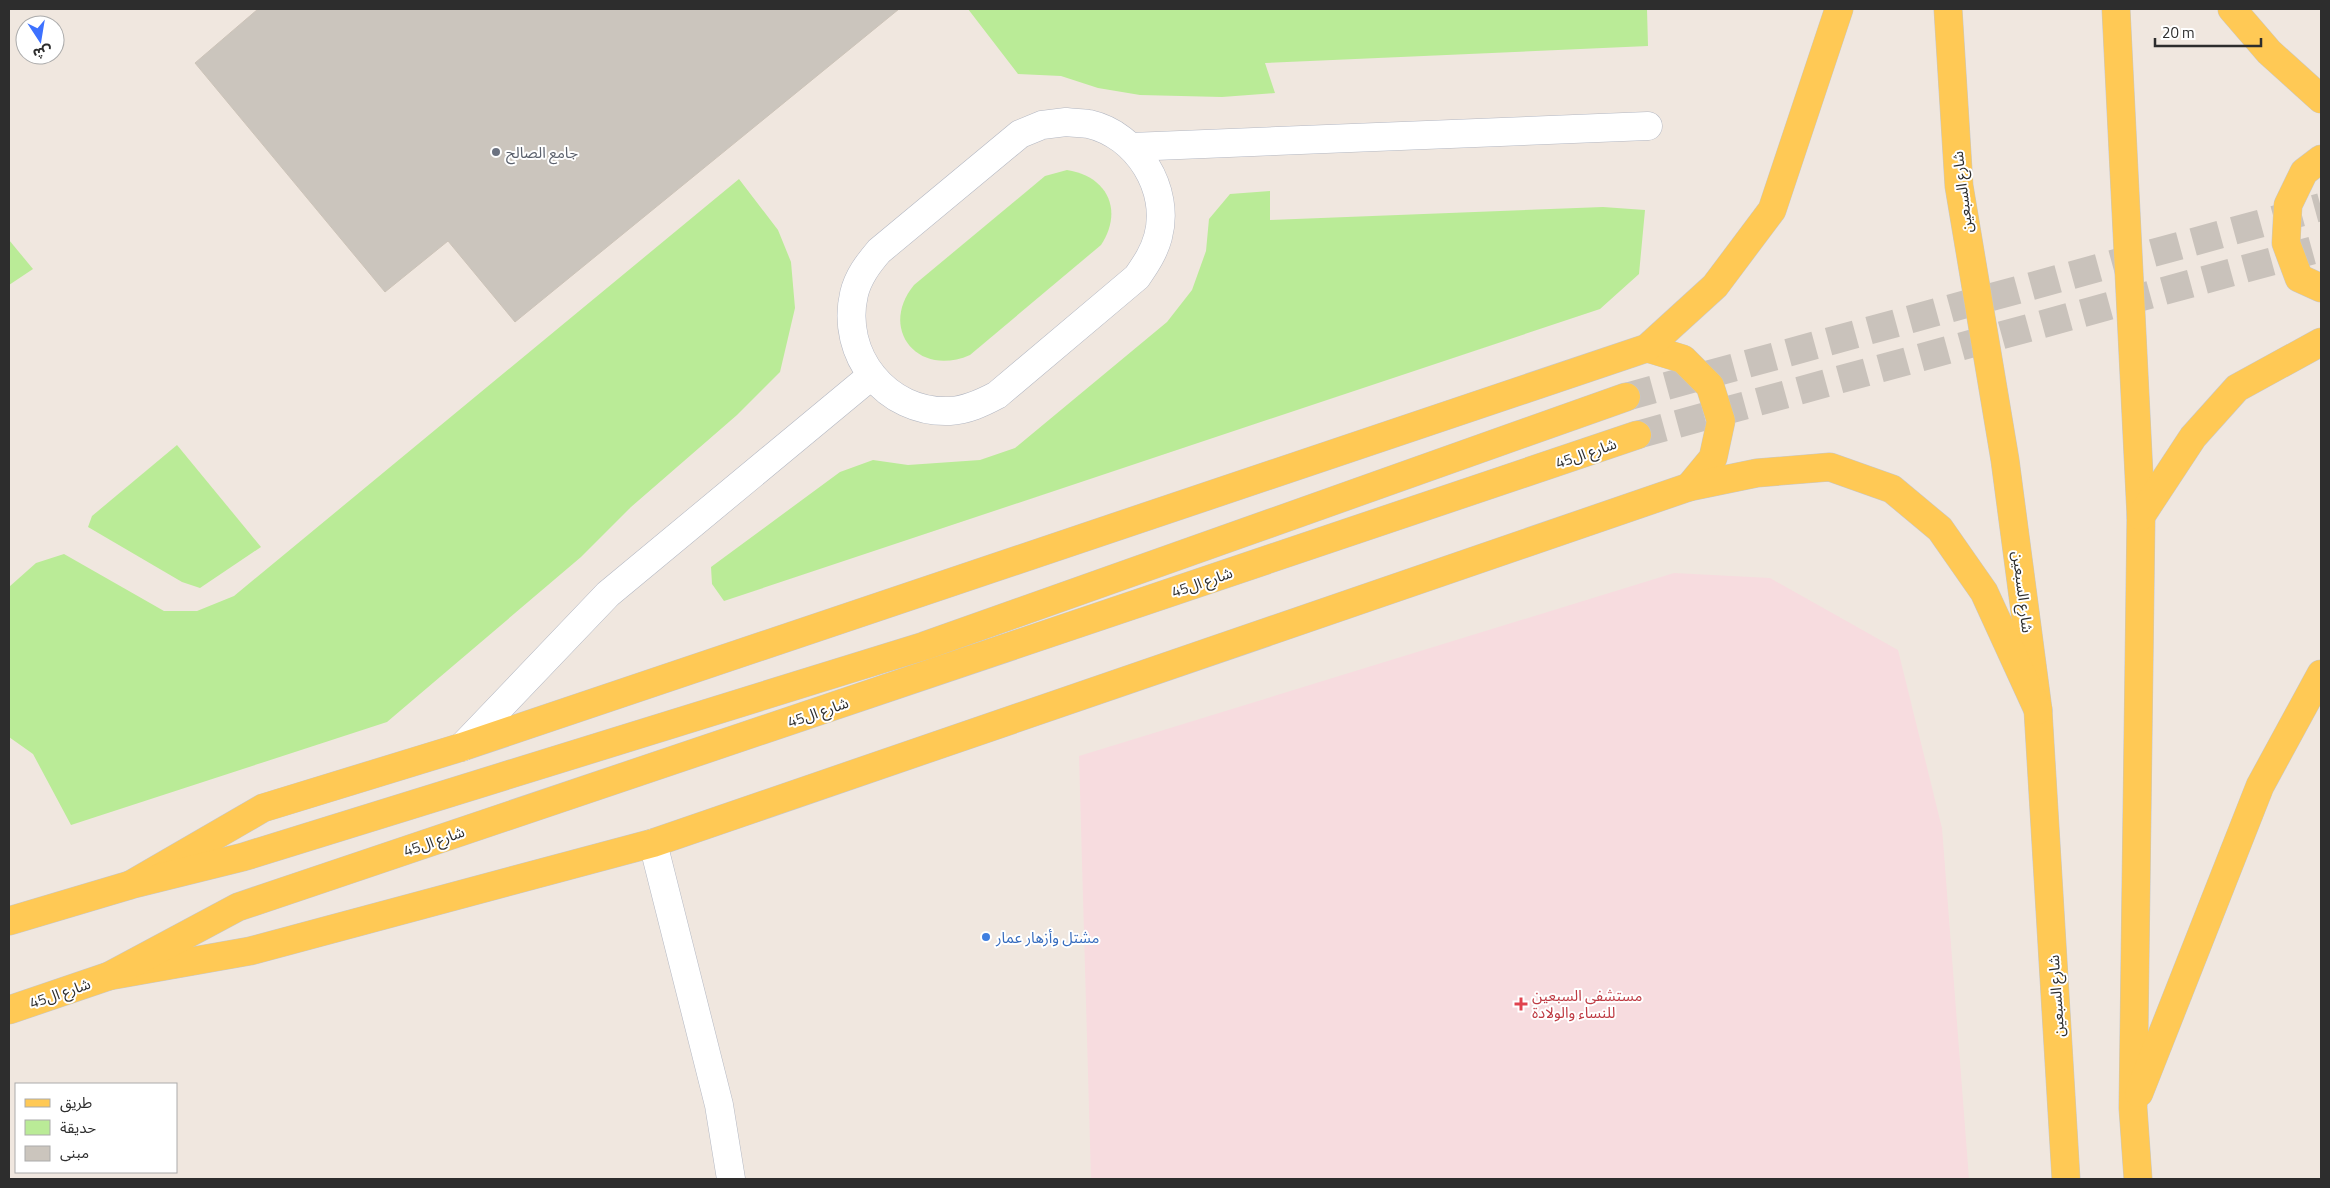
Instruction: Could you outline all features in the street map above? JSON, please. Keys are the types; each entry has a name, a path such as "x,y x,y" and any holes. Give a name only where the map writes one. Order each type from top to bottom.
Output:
{"main road":[{"path":"130,885 263,808 462,747 1647,348 1714,286 1772,210 1839,9"},
{"name":"شارع السبعين","path":"1948,9 1959,186 2005,460 2038,710 2066,1179"},
{"path":"2116,9 2141,516 2133,1108 2138,1179"},
{"path":"2232,9 2269,52 2321,99"},
{"path":"2321,159 2304,172 2288,205 2286,243 2300,278 2321,288"},
{"path":"2141,516 2193,437 2237,388 2321,342"},
{"path":"1647,348 1683,359 1710,386 1720,421 1713,458 1689,487"},
{"name":"شارع ال45","path":"9,922 130,885 243,857 924,646 1626,397"},
{"name":"شارع ال45","path":"9,1010 109,976 238,907 1637,435"},
{"path":"109,976 250,951 653,843 1689,487 1757,473 1830,468 1892,489 1940,529 1984,592 2038,710"},
{"path":"2133,1108 2260,786 2321,674"}],"street":[{"path":"1066,122 1090,124 1112,133 1132,147 1147,166 1157,188 1161,211 1158,235 1150,258 1137,277 997,395 975,406 951,411 933,411 916,406 892,394 871,376 860,357 853,336 851,314 855,293 864,270 879,251 1020,134 1042,125 1066,122"},
{"path":"1132,147 1648,126"},
{"path":"462,747 608,594 871,376"},
{"path":"653,843 719,1105 731,1179"}],"shaded area":[{"name":"مستشفى السبعين للنساء والولادة","path":"1674,573 1770,578 1898,650 1942,828 1969,1179 1091,1179 1079,756"}],"green space":[{"path":"968,9 1647,9 1648,46 1265,63 1275,93 1222,97 1140,95 1098,88 1061,76 1018,74"},
{"path":"1067,170 1092,179 1108,197 1111,207 1111,219 1108,232 1101,245 970,355 951,360 934,360 920,355 909,345 902,333 900,318 904,302 914,285 1045,176"},
{"path":"739,179 778,230 791,262 795,308 780,372 737,415 631,507 581,557 387,722 71,825 33,754 9,737 9,587 36,563 64,554 164,611 197,611 234,596"},
{"path":"1270,191 1270,220 1603,207 1645,210 1639,274 1600,309 724,601 712,584 711,567 840,472 873,460 908,465 980,460 1015,448 1167,322 1192,290 1206,251 1209,219 1230,194"},
{"path":"9,240 33,269 9,285"},
{"path":"177,445 261,547 200,588 182,582 88,527 92,516"}],"building":[{"name":"جامع الصالح","path":"258,9 899,9 515,322 448,241 385,292 195,63"}],"tunnel":[{"path":"1626,397 2321,207"},
{"path":"1637,435 2321,248"}],"place":[{"name":"جامع الصالح","path":"496,152"},
{"name":"مشتل وأزهار عمار","path":"986,937"},
{"name":"مستشفى السبعين للنساء والولادة","path":"1521,1004"}]}
